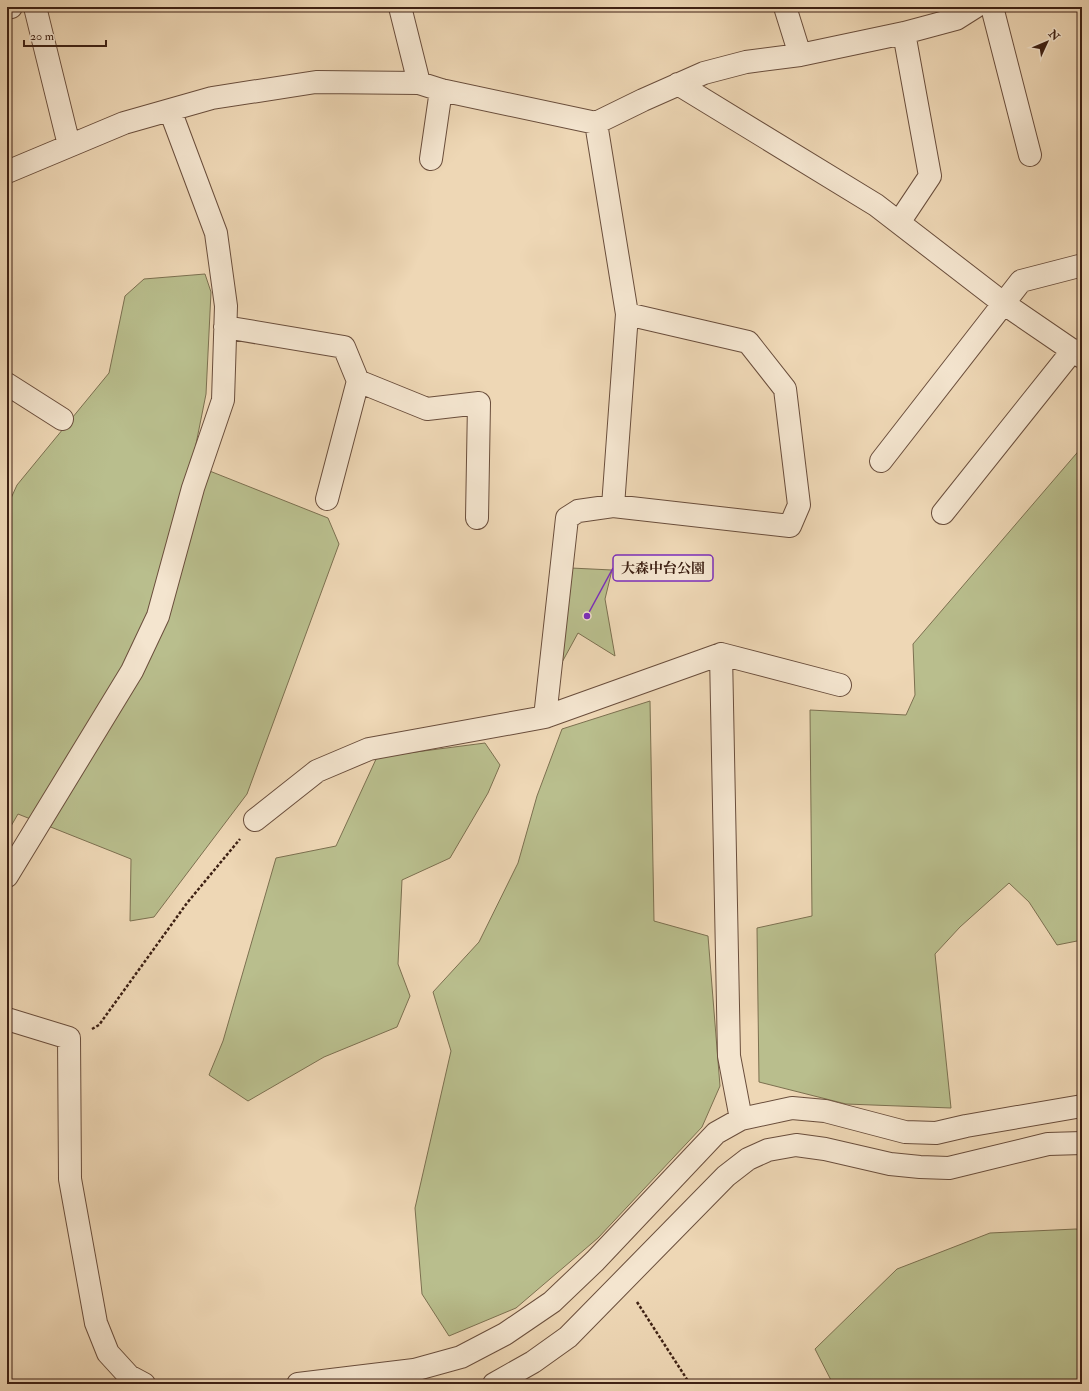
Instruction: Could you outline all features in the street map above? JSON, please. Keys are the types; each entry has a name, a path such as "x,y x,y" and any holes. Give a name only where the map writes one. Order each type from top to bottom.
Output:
{"street":[{"path":"35,7 69,146"},
{"path":"400,7 419,83"},
{"path":"785,7 800,55"},
{"path":"7,172 124,123 212,98 316,82 419,83 441,90 596,123 704,73 746,62 800,55 904,33 956,19 975,7"},
{"path":"992,7 1030,155"},
{"path":"900,221 930,176 904,33"},
{"path":"678,84 870,201 900,221 1003,302 1078,353 943,513"},
{"path":"431,159 441,90"},
{"path":"7,876 132,671 158,616 193,488 223,400 226,306 216,233 170,110"},
{"path":"596,123 627,314 613,506"},
{"path":"881,461 1003,302 1021,281 1079,266"},
{"path":"545,717 567,518 578,511 613,506 790,526 799,505 786,389 748,342 627,314"},
{"path":"225,327 344,347 358,381 327,499"},
{"path":"358,381 427,409 479,403 478,518"},
{"path":"7,384 62,419"},
{"path":"721,654 729,1056 741,1119"},
{"path":"256,820 317,771 369,748 545,717 721,654 840,685"},
{"path":"7,1019 69,1038 70,1180 96,1323 108,1353 129,1376 144,1384"},
{"path":"298,1384 414,1370 461,1357 505,1334 552,1302 595,1261 716,1133 741,1119 792,1108 825,1111 905,1132 936,1133 966,1126 1082,1106"},
{"path":"494,1384 533,1362 568,1337 726,1176 748,1159 768,1150 796,1145 825,1149 890,1164 920,1168 950,1168 1048,1144 1082,1143"}],"path":[{"path":"69,1038 84,1034 99,1024 187,903 256,820"},
{"path":"624,1281 690,1384"}],"green space":[{"path":"205,274 211,292 206,394 192,464 328,518 339,544 247,794 154,917 130,921 131,859 18,814 7,833 7,507 17,485 109,373 125,296 144,279"},
{"path":"1082,447 1082,940 1057,945 1029,902 1009,883 960,927 935,954 951,1108 846,1104 759,1082 757,928 812,916 810,710 906,715 915,695 913,644"},
{"path":"571,568 612,570 605,599 615,656 578,633 560,666"},
{"path":"650,701 654,921 708,936 720,1086 702,1127 598,1238 516,1308 449,1336 422,1294 415,1208 451,1051 433,992 479,942 518,863 537,796 562,729"},
{"path":"485,743 500,765 488,793 450,858 402,880 398,964 410,996 397,1027 324,1057 248,1101 209,1075 223,1041 276,858 336,846 377,757"},
{"path":"1082,1230 1082,1384 833,1384 815,1349 897,1269 990,1233"}],"place":[{"name":"大森中台公園","path":"587,616"}]}
